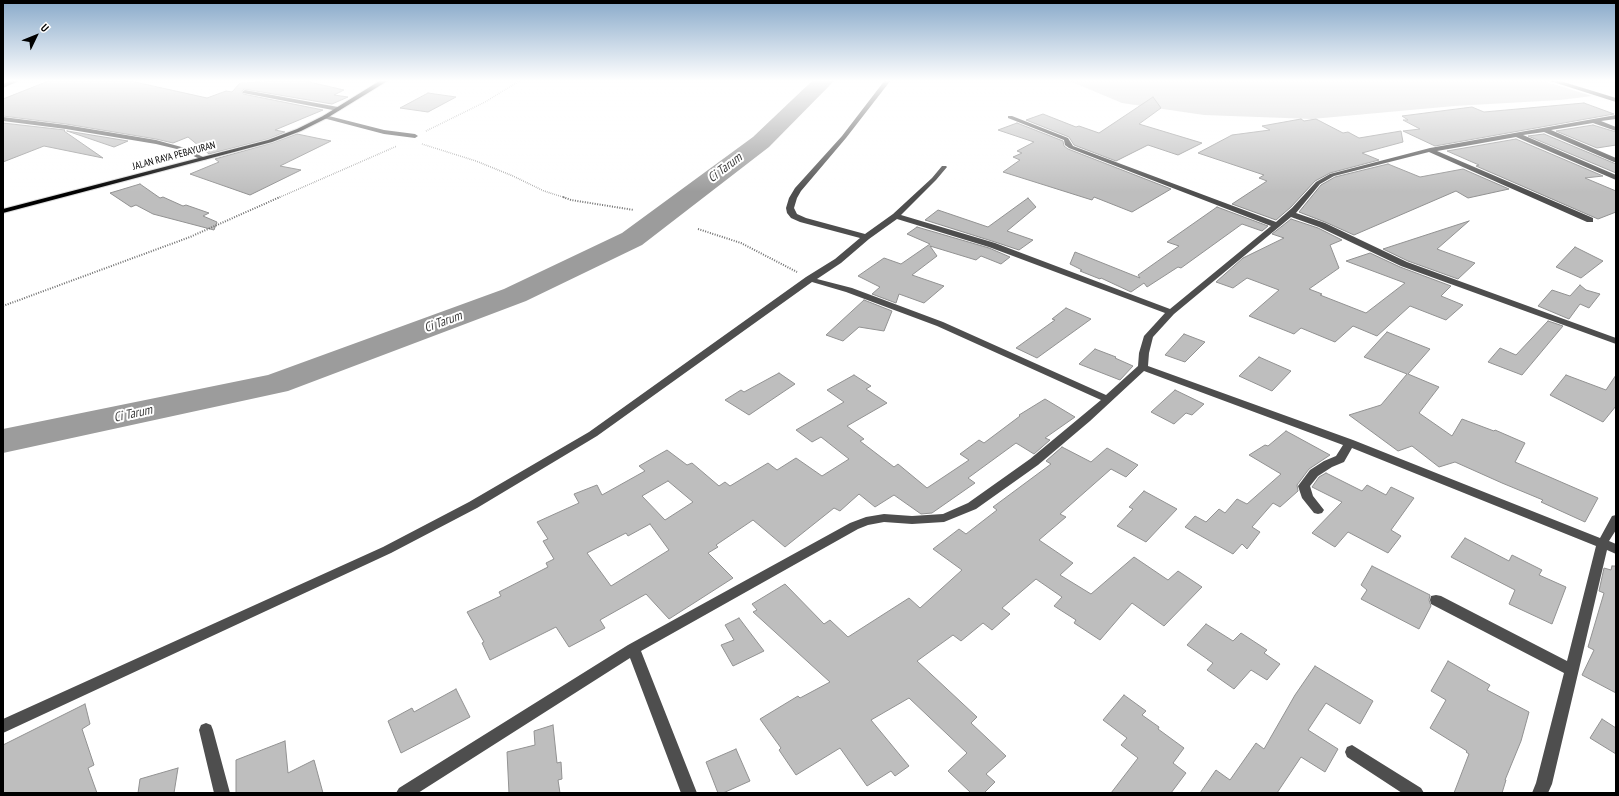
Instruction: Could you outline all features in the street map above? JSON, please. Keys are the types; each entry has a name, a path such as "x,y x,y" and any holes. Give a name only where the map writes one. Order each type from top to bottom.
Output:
{"main road":[{"name":"JALAN RAYA PEBAYURAN","path":"3,211 270,141 299,130 324,117"}],"street":[{"path":"325,117 384,132 415,136"},
{"path":"859,117 798,190 793,198 790,208 794,216 803,220 866,237"},
{"path":"1010,117 1066,139 1068,141 1068,145 1071,147 1277,225"},
{"path":"404,793 633,649 866,521 884,518 912,520 944,518 972,506 1034,462 1143,367 1145,348 1149,336 1171,312 1291,214 1318,183 1332,175 1430,150 1615,117"},
{"path":"3,119 66,127 156,142 183,149 204,159"},
{"path":"1592,120 1616,129"},
{"path":"1545,130 1614,160"},
{"path":"1517,135 1616,178"},
{"path":"1430,150 1590,220"},
{"path":"3,726 388,550 472,505 593,434 809,279 838,261 866,237 896,216 934,179 944,167"},
{"path":"1291,214 1322,225 1404,264 1616,341"},
{"path":"896,216 992,246 1171,312"},
{"path":"809,279 855,293 940,324 1107,399"},
{"path":"1143,367 1349,443 1616,549"},
{"path":"1318,510 1308,498 1304,486 1314,473 1328,464 1340,459 1349,443"},
{"path":"1540,793 1544,784 1602,544 1616,519"},
{"path":"1436,600 1572,670"},
{"path":"633,649 689,793"},
{"path":"206,730 222,793"},
{"path":"1352,752 1416,793"}],"path":[{"path":"3,306 90,276 190,237 265,205 457,117"},
{"path":"408,140 476,161 513,176 544,191 571,200 634,210"},
{"path":"698,229 741,243 809,279"}],"shaded area":[{"path":"1262,117 1332,117 1312,119"}],"building":[{"path":"12,117 306,117 275,130 285,132 268,139 209,154 188,137 173,143 66,124"},
{"path":"1034,117 1051,117 1076,127 1079,126 1099,133 1123,117 1148,117 1139,124 1202,143 1178,155 1148,145 1116,161 1074,145 1069,137 1026,120"},
{"path":"1404,117 1596,117 1435,146 1403,131 1420,129 1403,120 1408,120"},
{"path":"1301,119 1304,121 1316,119 1343,133 1348,132 1359,138 1401,131 1403,142 1362,153 1379,160 1330,173 1315,181 1291,207 1276,220 1232,204 1267,181 1259,178 1264,175 1198,153 1232,135 1270,130 1262,126"},
{"path":"3,123 65,130 64,131 103,158 44,146 3,162"},
{"path":"1017,123 1063,141 1064,146 1068,149 1171,189 1132,212 1094,197 1092,200 1003,172 1020,160 1013,157 1022,153 1017,151 1034,142 998,130"},
{"path":"1593,125 1616,132 1616,145 1597,148 1556,131"},
{"path":"67,131 128,141 114,147"},
{"path":"297,134 331,141 280,166 301,170 250,195 190,174 219,162 215,159 272,143"},
{"path":"1544,134 1616,164 1616,173 1528,136"},
{"path":"1516,139 1603,176 1585,178 1616,191 1616,212 1598,219 1476,166 1479,165 1447,151"},
{"path":"1388,164 1420,177 1463,169 1509,189 1468,198 1456,191 1354,235 1299,212 1321,185 1335,177"},
{"path":"140,184 160,198 163,197 183,206 186,205 209,213 203,216 217,222 214,230 153,214 136,205 131,207 110,193"},
{"path":"1028,198 1036,207 1007,231 1033,240 1019,250 925,220 938,210 988,227"},
{"path":"1217,207 1268,226 1262,231 1242,224 1181,268 1178,267 1147,287 1144,283 1131,292 1101,278 1100,279 1080,271 1082,270 1070,264 1075,252 1140,278 1138,275 1179,246 1167,242"},
{"path":"1291,219 1318,228 1342,240 1330,245 1339,268 1309,289 1322,294 1320,295 1366,313 1405,283 1346,261 1370,253 1400,267 1451,286 1441,296 1463,305 1446,320 1410,306 1377,336 1353,326 1335,342 1301,328 1294,334 1249,316 1279,290 1247,278 1233,288 1216,282 1243,258 1284,238 1272,234"},
{"path":"1469,221 1437,249 1475,263 1458,279 1408,261 1383,249"},
{"path":"917,227 989,248 1010,257 1001,264 981,256 976,260 930,246 937,256 912,275 944,286 924,303 899,294 896,303 872,294 880,287 858,276 884,258 901,264 930,244 907,234"},
{"path":"1575,247 1603,261 1581,278 1556,267"},
{"path":"1580,285 1586,290 1600,294 1589,308 1580,304 1569,319 1538,306 1552,290 1570,296"},
{"path":"864,300 892,311 884,331 859,327 843,341 826,335"},
{"path":"1066,308 1091,319 1037,358 1016,348 1055,320 1052,319"},
{"path":"1548,321 1563,326 1522,375 1488,362 1500,348 1516,355"},
{"path":"1387,332 1430,349 1408,374 1439,387 1419,413 1452,436 1462,419 1494,431 1495,430 1525,443 1515,462 1598,498 1585,522 1541,502 1543,500 1455,462 1439,467 1412,446 1398,451 1349,415 1381,405 1407,374 1364,357"},
{"path":"1184,334 1205,342 1185,362 1165,355"},
{"path":"1095,349 1116,357 1115,358 1133,366 1120,380 1079,364"},
{"path":"1259,357 1291,371 1272,391 1239,376"},
{"path":"779,373 795,384 749,415 725,400 741,390 744,392"},
{"path":"854,375 871,386 866,389 887,403 847,426 864,439 860,441 894,467 898,464 927,488 969,460 960,454 979,440 984,443 1020,416 1019,415 1045,399 1075,417 1045,438 1050,440 1034,454 1016,443 968,478 975,483 932,513 921,514 894,495 875,507 859,494 840,511 834,508 785,547 753,520 716,545 718,547 708,553 733,578 669,619 646,594 600,620 605,628 569,647 556,627 490,660 482,643 484,642 467,612 501,596 499,592 548,567 546,563 554,559 543,541 548,539 537,522 579,503 574,494 597,485 602,495 645,471 639,466 667,450 687,465 692,463 719,486 725,482 730,486 768,463 777,470 796,458 822,476 849,459 821,437 812,442 796,430 844,402 827,390","holes":["668,481 693,502 665,520 642,496","650,524 669,550 611,586 587,553 626,533 628,536"]},
{"path":"1566,375 1606,390 1616,375 1616,406 1603,422 1550,395"},
{"path":"1175,390 1204,404 1192,415 1186,413 1174,424 1151,412"},
{"path":"1286,431 1330,455 1309,469 1297,485 1298,491 1280,507 1273,503 1252,527 1260,532 1247,549 1242,544 1233,554 1185,527 1195,516 1206,522 1219,509 1225,513 1237,499 1247,504 1281,474 1249,455 1265,445 1268,446"},
{"path":"1062,447 1091,462 1107,448 1138,465 1126,477 1111,469 1060,514 1066,517 1039,540 1073,563 1060,575 1091,594 1134,557 1168,580 1178,571 1202,587 1164,626 1132,603 1100,640 1074,623 1076,620 1054,606 1062,597 1036,579 1002,608 1010,614 992,630 983,623 961,641 953,635 917,661 977,717 971,723 1006,756 986,774 995,782 984,793 971,793 948,771 967,753 909,698 871,720 909,766 895,776 891,771 867,786 840,748 796,775 779,750 781,748 760,719 798,696 800,698 830,682 753,612 757,610 752,604 785,584 824,624 830,620 848,637 909,598 920,608 962,570 933,549 959,529 966,534 997,510 993,507 1051,464 1046,461"},
{"path":"1326,473 1362,491 1367,485 1386,495 1391,487 1414,498 1391,530 1401,536 1388,553 1348,532 1335,547 1312,533 1342,502 1312,487 1319,477"},
{"path":"1144,491 1177,509 1146,542 1117,526 1133,509 1129,507"},
{"path":"1465,538 1509,561 1512,555 1542,570 1539,575 1566,587 1552,624 1509,604 1515,590 1451,557"},
{"path":"1372,566 1430,595 1429,600 1431,606 1419,629 1361,599 1367,590 1361,585"},
{"path":"1612,566 1616,566 1616,693 1582,675 1594,650 1588,647 1604,593 1599,591 1604,568 1611,570"},
{"path":"739,618 764,651 733,666 721,645 734,640 725,625"},
{"path":"1206,624 1233,641 1241,633 1267,650 1264,653 1280,664 1267,680 1251,670 1234,689 1207,670 1213,663 1187,645"},
{"path":"1448,661 1490,685 1487,690 1529,712 1521,741 1505,780 1502,793 1454,793 1469,754 1466,752 1467,751 1430,728 1446,700 1431,691"},
{"path":"1315,666 1373,701 1360,724 1326,703 1308,730 1338,749 1325,772 1301,757 1277,793 1200,793 1216,770 1230,780 1256,743 1264,749 1295,695"},
{"path":"456,689 470,717 401,753 388,721 412,708 414,712"},
{"path":"1124,695 1146,711 1142,715 1184,748 1173,763 1186,773 1171,793 1111,793 1138,758 1121,745 1127,738 1103,720"},
{"path":"85,704 90,724 82,729 94,765 88,768 97,793 3,793 3,745"},
{"path":"1602,719 1616,728 1616,754 1590,738"},
{"path":"553,725 557,763 561,762 562,779 558,780 560,793 509,793 507,752 535,745 534,731"},
{"path":"285,741 288,773 314,760 323,793 236,793 236,760"},
{"path":"736,749 750,781 723,793 718,793 706,762"},
{"path":"178,768 174,793 138,793 140,779"}],"waterway":[{"name":"Ci Tarum","path":"3,441 276,384 515,295 632,239 761,142 787,117"}]}
